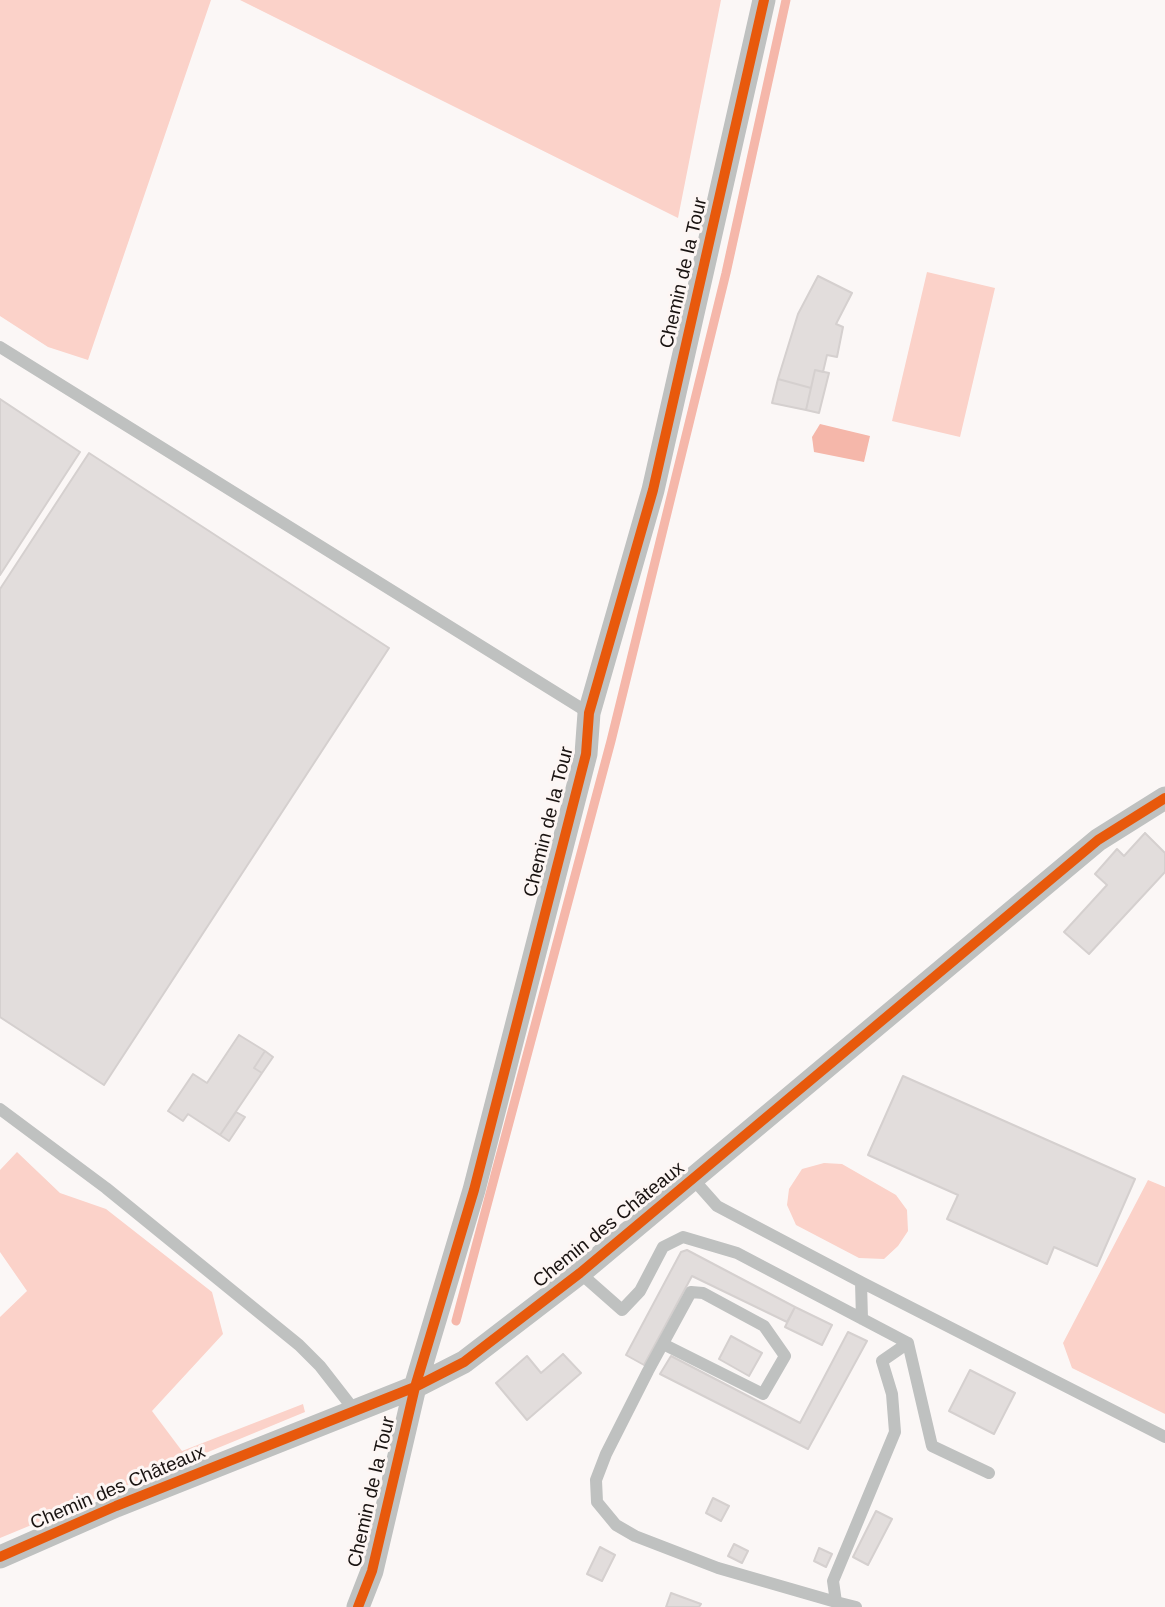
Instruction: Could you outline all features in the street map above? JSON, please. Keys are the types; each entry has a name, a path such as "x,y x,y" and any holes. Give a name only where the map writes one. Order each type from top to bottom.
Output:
{"street":[{"name":"Chemin de la Tour","path":"358,1607 372,1571 415,1387 474,1190 586,754 589,713 653,490 764,0"},
{"name":"Chemin des Châteaux","path":"0,1557 116,1506 415,1387 464,1362 580,1273 1098,840 1165,797"}],"lane":[{"path":"0,346 589,713"},
{"path":"0,1109 106,1188 299,1345 320,1366 355,1411"},
{"path":"693,1179 717,1206 1165,1437"},
{"path":"580,1273 622,1310 640,1291 663,1247 683,1237 737,1252 908,1343 932,1446 989,1473"},
{"path":"861,1282 862,1319"},
{"path":"663,1344 763,1394 785,1356 764,1326 704,1293 691,1292 663,1344 606,1454 596,1480 597,1502 616,1525 635,1536 718,1568 856,1607"},
{"path":"836,1602 833,1581 895,1432 892,1394 882,1361 908,1343"}],"shaded area":[{"path":"0,0 211,0 88,360 48,347 0,316"},
{"path":"240,0 721,0 678,218"},
{"path":"927,272 995,288 960,437 892,421"},
{"path":"820,424 870,436 864,462 814,452 812,437"},
{"path":"17,1152 60,1193 106,1209 212,1292 223,1334 152,1411 182,1451 303,1404 305,1412 0,1538 0,1317 27,1291 0,1252 0,1170"},
{"path":"824,1163 842,1164 896,1195 907,1210 908,1231 898,1246 884,1259 859,1258 796,1225 787,1205 789,1189 802,1169"},
{"path":"1148,1180 1165,1187 1165,1414 1072,1368 1063,1343"}],"building":[{"path":"818,276 852,293 836,324 843,327 837,357 827,355 823,372 815,370 811,388 778,379 798,314"},
{"path":"815,370 829,373 819,413 806,410"},
{"path":"778,379 811,388 806,410 772,403"},
{"path":"0,399 80,452 0,575"},
{"path":"89,453 389,648 104,1085 0,1017 0,589"},
{"path":"1145,833 1165,853 1165,872 1089,954 1064,932 1107,885 1095,874 1117,849 1124,856"},
{"path":"239,1035 265,1051 254,1068 262,1073 220,1135 188,1114 183,1121 168,1111 193,1074 207,1083"},
{"path":"265,1051 273,1057 262,1073 254,1068"},
{"path":"903,1076 1135,1179 1097,1266 1054,1247 1047,1264 947,1219 958,1195 868,1155"},
{"path":"236,1112 245,1117 229,1141 220,1135"},
{"path":"687,1250 795,1307 787,1322 692,1276 644,1365 626,1355 681,1252"},
{"path":"795,1307 832,1325 822,1345 785,1327"},
{"path":"848,1332 867,1341 808,1449 660,1374 671,1356 800,1423"},
{"path":"731,1336 762,1353 749,1376 719,1359"},
{"path":"563,1354 581,1373 527,1420 496,1383 527,1356 541,1373"},
{"path":"970,1370 1015,1393 994,1434 949,1411"},
{"path":"713,1498 729,1506 721,1521 706,1513"},
{"path":"876,1511 892,1519 868,1565 853,1557"},
{"path":"734,1544 748,1551 742,1563 728,1556"},
{"path":"600,1547 615,1555 602,1581 587,1574"},
{"path":"819,1548 832,1554 826,1567 814,1561"},
{"path":"671,1593 701,1604 699,1607 666,1607"}],"waterway":[{"path":"456,1321 611,741 726,273 786,0"}],"cycle path":[{"path":"358,1607 372,1571 415,1387 474,1190 586,754 589,713 653,490 764,0"},
{"path":"0,1557 116,1506 415,1387 464,1362 580,1273 1098,840 1165,798"}]}
